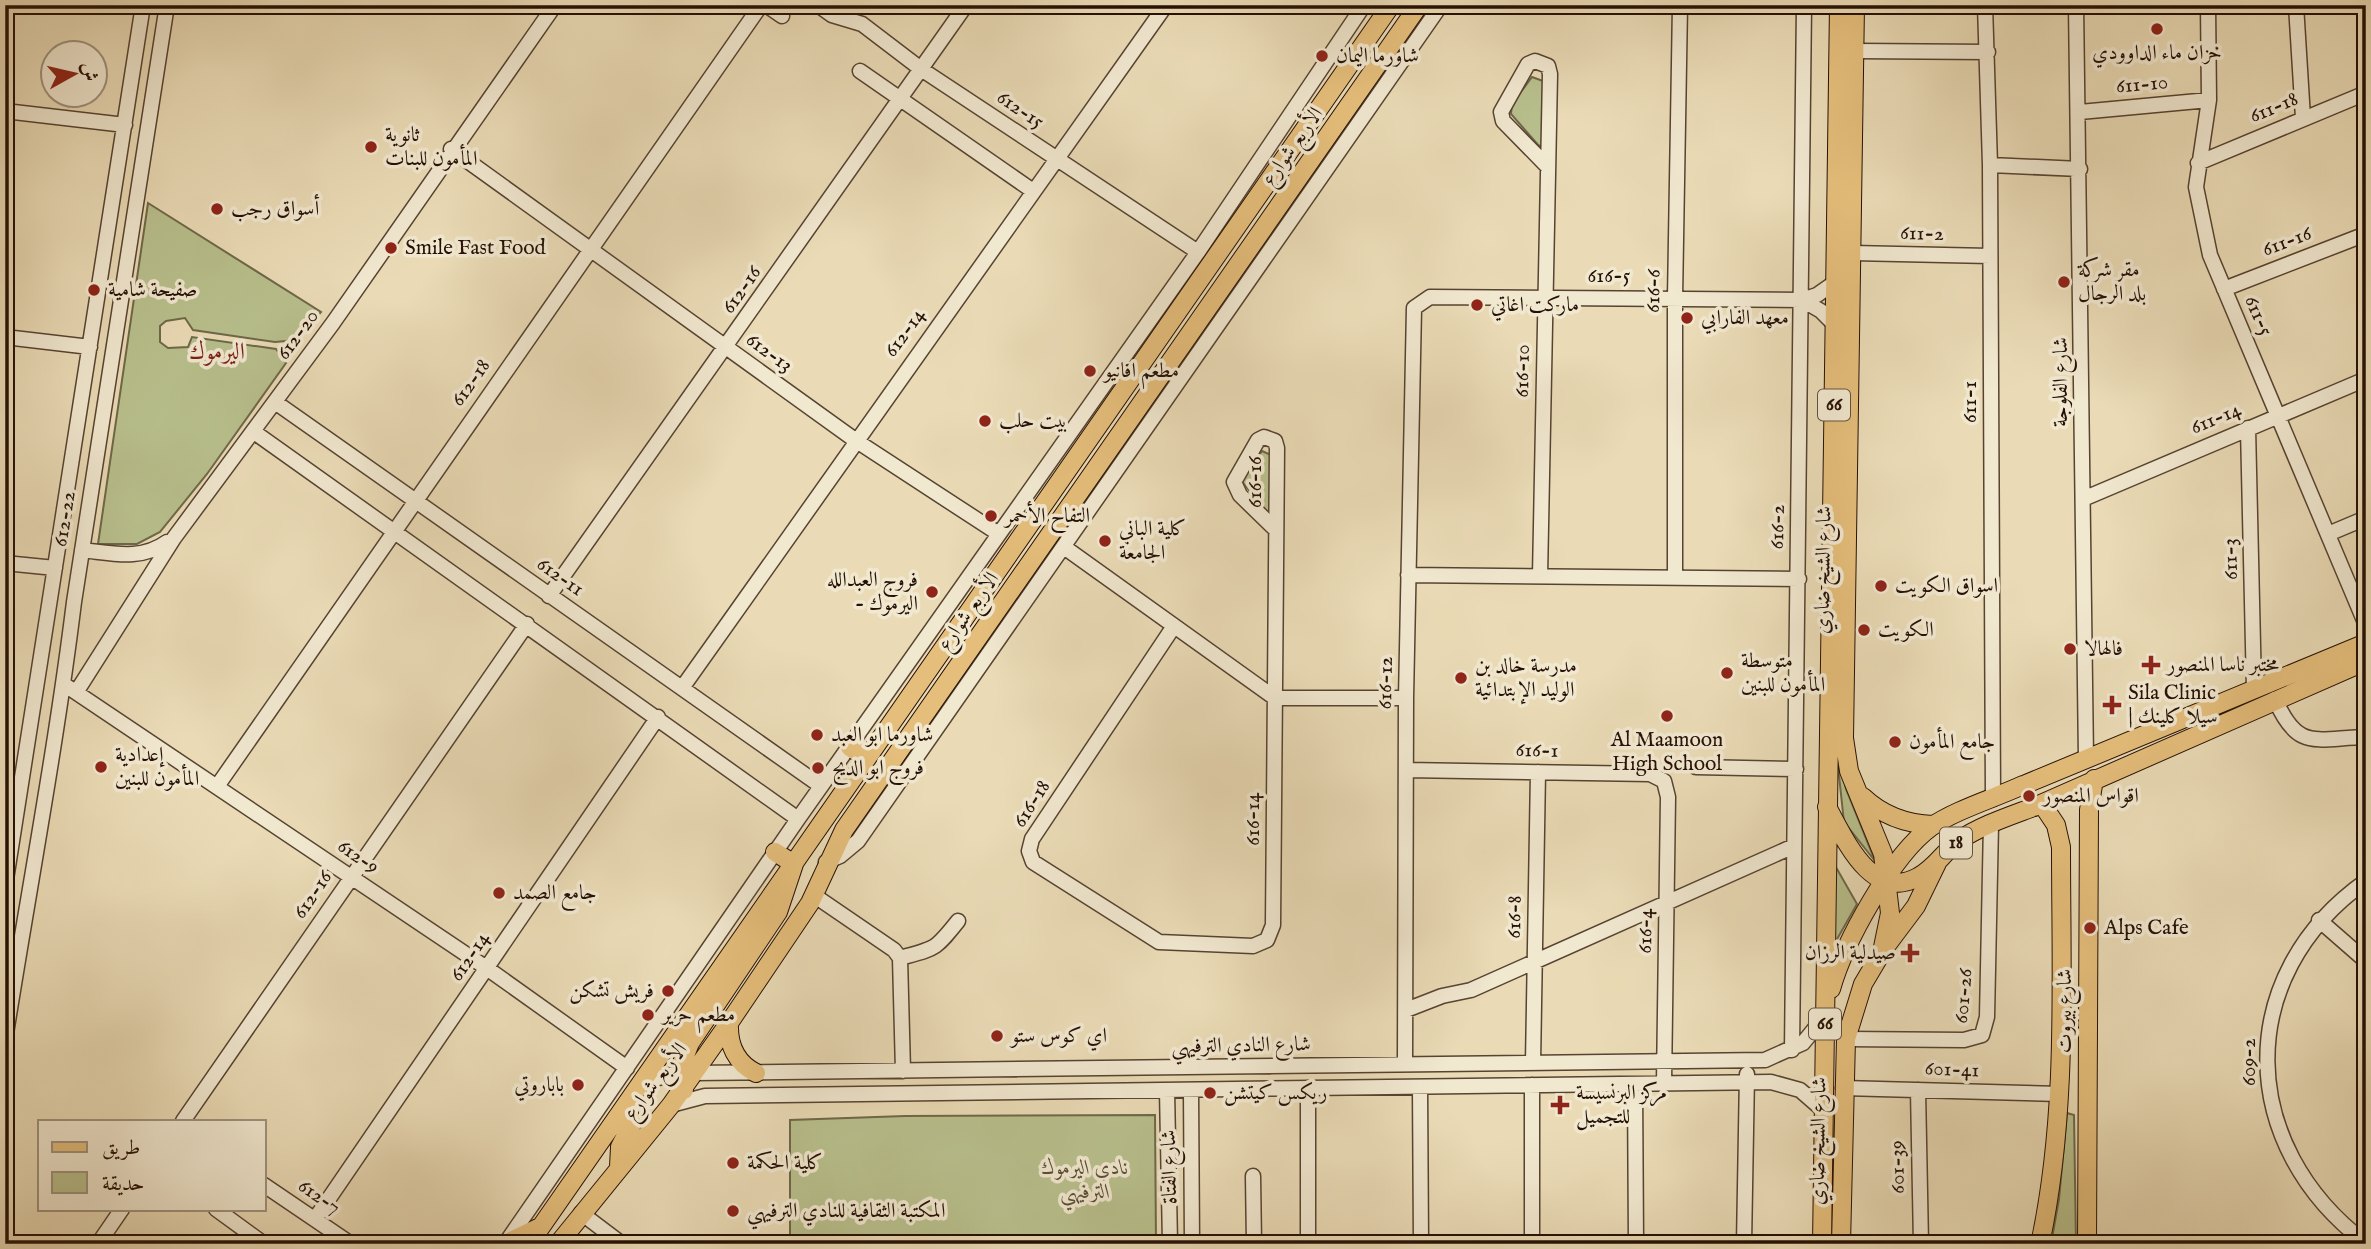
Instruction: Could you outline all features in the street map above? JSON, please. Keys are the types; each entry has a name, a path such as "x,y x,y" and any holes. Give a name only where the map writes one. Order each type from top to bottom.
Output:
{"main road":[{"name":"الأربع شوارع","path":"529,1244 1089,435 1391,5"},
{"name":"الأربع شوارع","path":"558,1244 671,1105 729,1023 815,896 826,862 844,830 1419,5"},
{"name":"شارع الشيخ ضاري","path":"1822,1244 1839,5"},
{"name":"شارع الشيخ ضاري","path":"1841,1244 1846,1039 1863,984 1882,952 1890,920 1887,880 1880,842 1849,771 1844,738 1856,5"},
{"path":"1089,435 1110,450"},
{"name":"18","path":"1825,1016 1842,957 1911,845 1933,825 2025,784 2366,643"},
{"name":"18","path":"1887,880 1904,881 1917,878 1958,842 1991,824 2366,661"},
{"path":"850,747 866,758"},
{"name":"شارع بيروت","path":"2087,1244 2089,810 2094,779"},
{"path":"1858,791 1888,815 1911,823 1933,825"},
{"path":"1826,804 1858,862 1870,873 1887,880"},
{"name":"شارع بيروت","path":"2036,806 2059,834 2060,898 2060,1094 2053,1185 2040,1244"},
{"path":"687,1083 690,1043 778,912 794,864 775,852"},
{"path":"1882,952 1916,905 1937,862"},
{"path":"2060,898 2068,892 2075,892 2088,902"},
{"path":"729,1023 729,1040 736,1057 756,1073"},
{"path":"690,1043 696,1052 707,1053"},
{"path":"619,1167 620,1147 632,1124 630,1117 621,1112"},
{"path":"505,1244 540,1227"}],"street":[{"name":"612-22","path":"5,886 9,833 27,746 143,5"},
{"name":"612-22","path":"5,1040 50,749 70,688 82,550 167,5"},
{"name":"612-20","path":"70,688 174,537 254,432 555,5"},
{"path":"764,5 782,16"},
{"name":"612-18","path":"218,785 590,249 764,5"},
{"name":"612-15","path":"818,5 832,15 862,24 921,69 1198,253"},
{"name":"612-16","path":"549,596 727,348 966,5"},
{"name":"612-14","path":"682,688 1054,158 1166,5"},
{"path":"826,862 840,856 858,841 1441,5"},
{"name":"616-6","path":"1675,578 1675,298 1681,5"},
{"name":"616-2","path":"1793,1050 1804,5"},
{"name":"611-1","path":"1985,5 1990,165 1993,799"},
{"name":"شارع الفلوجة","path":"2076,5 2080,112 2085,759"},
{"name":"611-5","path":"2208,5 2209,100 2196,187 2200,216 2224,289 2366,625"},
{"path":"2295,5 2303,118"},
{"path":"1362,46 1363,6"},
{"path":"505,1244 797,819 1198,253 1363,6"},
{"path":"1856,51 1988,52"},
{"name":"616-10","path":"1540,576 1550,74 1548,66 1535,61 1528,64 1501,112 1503,121 1548,167"},
{"path":"860,71 1033,191"},
{"name":"611-18","path":"2198,163 2366,93"},
{"name":"611-10","path":"2080,112 2209,100"},
{"path":"5,111 125,125"},
{"name":"612-13","path":"451,149 855,440 999,534"},
{"path":"1990,165 2080,169"},
{"path":"108,232 131,236"},
{"name":"611-16","path":"2224,289 2366,234"},
{"name":"611-2","path":"1852,253 1990,256"},
{"path":"1802,300 1837,281"},
{"name":"616-5","path":"1418,303 1430,297 1802,300"},
{"path":"1802,300 1821,311 1836,326"},
{"name":"616-12","path":"1405,1065 1406,698 1412,315 1418,303"},
{"path":"5,337 90,347"},
{"name":"611-14","path":"2083,499 2366,379"},
{"name":"612-11","path":"275,402 821,786"},
{"name":"611-3","path":"2248,428 2254,689"},
{"path":"254,432 658,717 797,819"},
{"name":"616-16","path":"1275,698 1277,448 1275,441 1264,437 1258,440 1234,482 1240,495 1276,530"},
{"path":"2328,534 2366,517"},
{"path":"82,550 152,553 174,537"},
{"path":"1064,547 1275,698 1406,698"},
{"path":"5,562 55,568"},
{"path":"1408,575 1798,579"},
{"name":"612-16","path":"184,1120 527,624"},
{"name":"616-18","path":"1174,626 1032,839 1029,851 1033,862 1159,942 1254,946 1267,940"},
{"name":"612-9","path":"70,688 488,969 627,1068"},
{"name":"616-14","path":"1267,940 1273,925 1275,698"},
{"path":"2275,699 2285,722 2297,735 2309,738 2366,737"},
{"name":"612-14","path":"315,1219 658,717"},
{"path":"27,746 50,749"},
{"path":"1696,767 1796,769"},
{"name":"616-1","path":"1406,769 1650,774 1664,781"},
{"name":"616-8","path":"1532,1063 1538,772"},
{"name":"616-4","path":"1664,781 1668,797 1664,1083"},
{"name":"601-26","path":"1846,1039 1964,1040 1982,1035 1987,1017 1991,824"},
{"path":"1406,1010 1442,996 1471,990 1794,846"},
{"name":"609-2","path":"2366,881 2319,920 2287,971 2276,1000 2268,1051 2269,1092 2287,1151 2301,1178 2334,1217 2366,1243"},
{"path":"815,896 894,950 900,958 903,1071"},
{"path":"2319,920 2366,961"},
{"path":"900,958 921,954 937,947 958,921"},
{"name":"شارع النادي الترفيهي","path":"643,1082 687,1083 756,1073 1765,1060 1793,1050 1812,1034 1825,1016"},
{"path":"1744,1244 1747,1060"},
{"path":"1466,1086 1469,1064"},
{"name":"شارع النادي الترفيهي","path":"687,1083 713,1096 1167,1097 1308,1088 1747,1082 1786,1084 1800,1090 1824,1110"},
{"path":"1635,1084 1636,1244"},
{"path":"1532,1085 1532,1244"},
{"path":"1420,1087 1421,1244"},
{"path":"1308,1088 1308,1244"},
{"name":"601-41","path":"1843,1088 2060,1094"},
{"name":"601-39","path":"1918,1090 1921,1244"},
{"name":"شارع الفتاة","path":"1191,1096 1192,1244"},
{"name":"شارع الفتاة","path":"1167,1097 1170,1244"},
{"path":"1253,1176 1254,1244"},
{"name":"612-7","path":"266,1186 351,1244"},
{"path":"98,1244 121,1210"},
{"path":"217,1210 264,1244"},
{"path":"581,1213 622,1244"}],"green space":[{"path":"1532,77 1543,81 1542,145 1539,146 1511,114 1512,104"},
{"path":"148,203 321,312 297,340 275,342 193,330 185,318 166,321 160,326 160,342 168,348 188,347 192,337 276,349 286,363 207,474 160,532 137,544 98,544"},
{"path":"1262,451 1271,455 1270,511 1267,512 1243,483 1243,474"},
{"path":"1836,748 1846,789 1875,861 1844,822"},
{"path":"1833,862 1857,904 1832,948"},
{"path":"2067,1113 2074,1115 2076,1244 2051,1244 2059,1199"},
{"name":"نادي اليرموك الترفيهي","path":"1155,1115 1156,1244 790,1244 790,1120 905,1116"}],"place":[{"name":"خزان ماء الداوودي","path":"2157,29"},
{"name":"شاورما اليمان","path":"1322,56"},
{"name":"ثانوية المأمون للبنات","path":"371,147"},
{"name":"أسواق رجب","path":"217,209"},
{"name":"Smile Fast Food","path":"391,248"},
{"name":"مقر شركة بلد الرجال","path":"2064,282"},
{"name":"صفيحة شامية","path":"94,290"},
{"name":"ماركت اغاتي","path":"1477,305"},
{"name":"معهد الفارابي","path":"1687,318"},
{"name":"مطعم افانيو","path":"1090,371"},
{"name":"بيت حلب","path":"985,421"},
{"name":"التفاح الأحمر","path":"991,516"},
{"name":"كلية الباني الجامعة","path":"1105,541"},
{"name":"اسواق الكويت","path":"1881,586"},
{"name":"فروج العبدالله - اليرموك","path":"932,592"},
{"name":"الكويت","path":"1864,630"},
{"name":"فالهالا","path":"2070,649"},
{"name":"مختبر ناسا المنصور","path":"2151,665"},
{"name":"متوسطة المأمون للبنين","path":"1727,673"},
{"name":"مدرسة خالد بن الوليد الإبتدائية","path":"1461,678"},
{"name":"Sila Clinic | سيلا كلينك","path":"2112,705"},
{"name":"Al Maamoon High School","path":"1667,716"},
{"name":"شاورما ابو العبد","path":"817,735"},
{"name":"جامع المأمون","path":"1895,742"},
{"name":"إعدادية المأمون للبنين","path":"101,767"},
{"name":"فروج ابو الديج","path":"818,768"},
{"name":"اقواس المنصور","path":"2029,796"},
{"name":"جامع الصمد","path":"499,893"},
{"name":"Alps Cafe","path":"2090,928"},
{"name":"صيدلية الرزان","path":"1910,953"},
{"name":"فريش تشكن","path":"668,991"},
{"name":"مطعم حرير","path":"648,1015"},
{"name":"اي كوس ستو","path":"997,1036"},
{"name":"باباروتي","path":"578,1085"},
{"name":"ريكس كيتشن","path":"1210,1093"},
{"name":"مركز البرنسيسة للتجميل","path":"1560,1105"},
{"name":"كلية الحكمة","path":"733,1163"},
{"name":"المكتبة الثقافية للنادي الترفيهي","path":"733,1211"}],"district":[{"name":"اليرموك","path":"217,352"}]}
